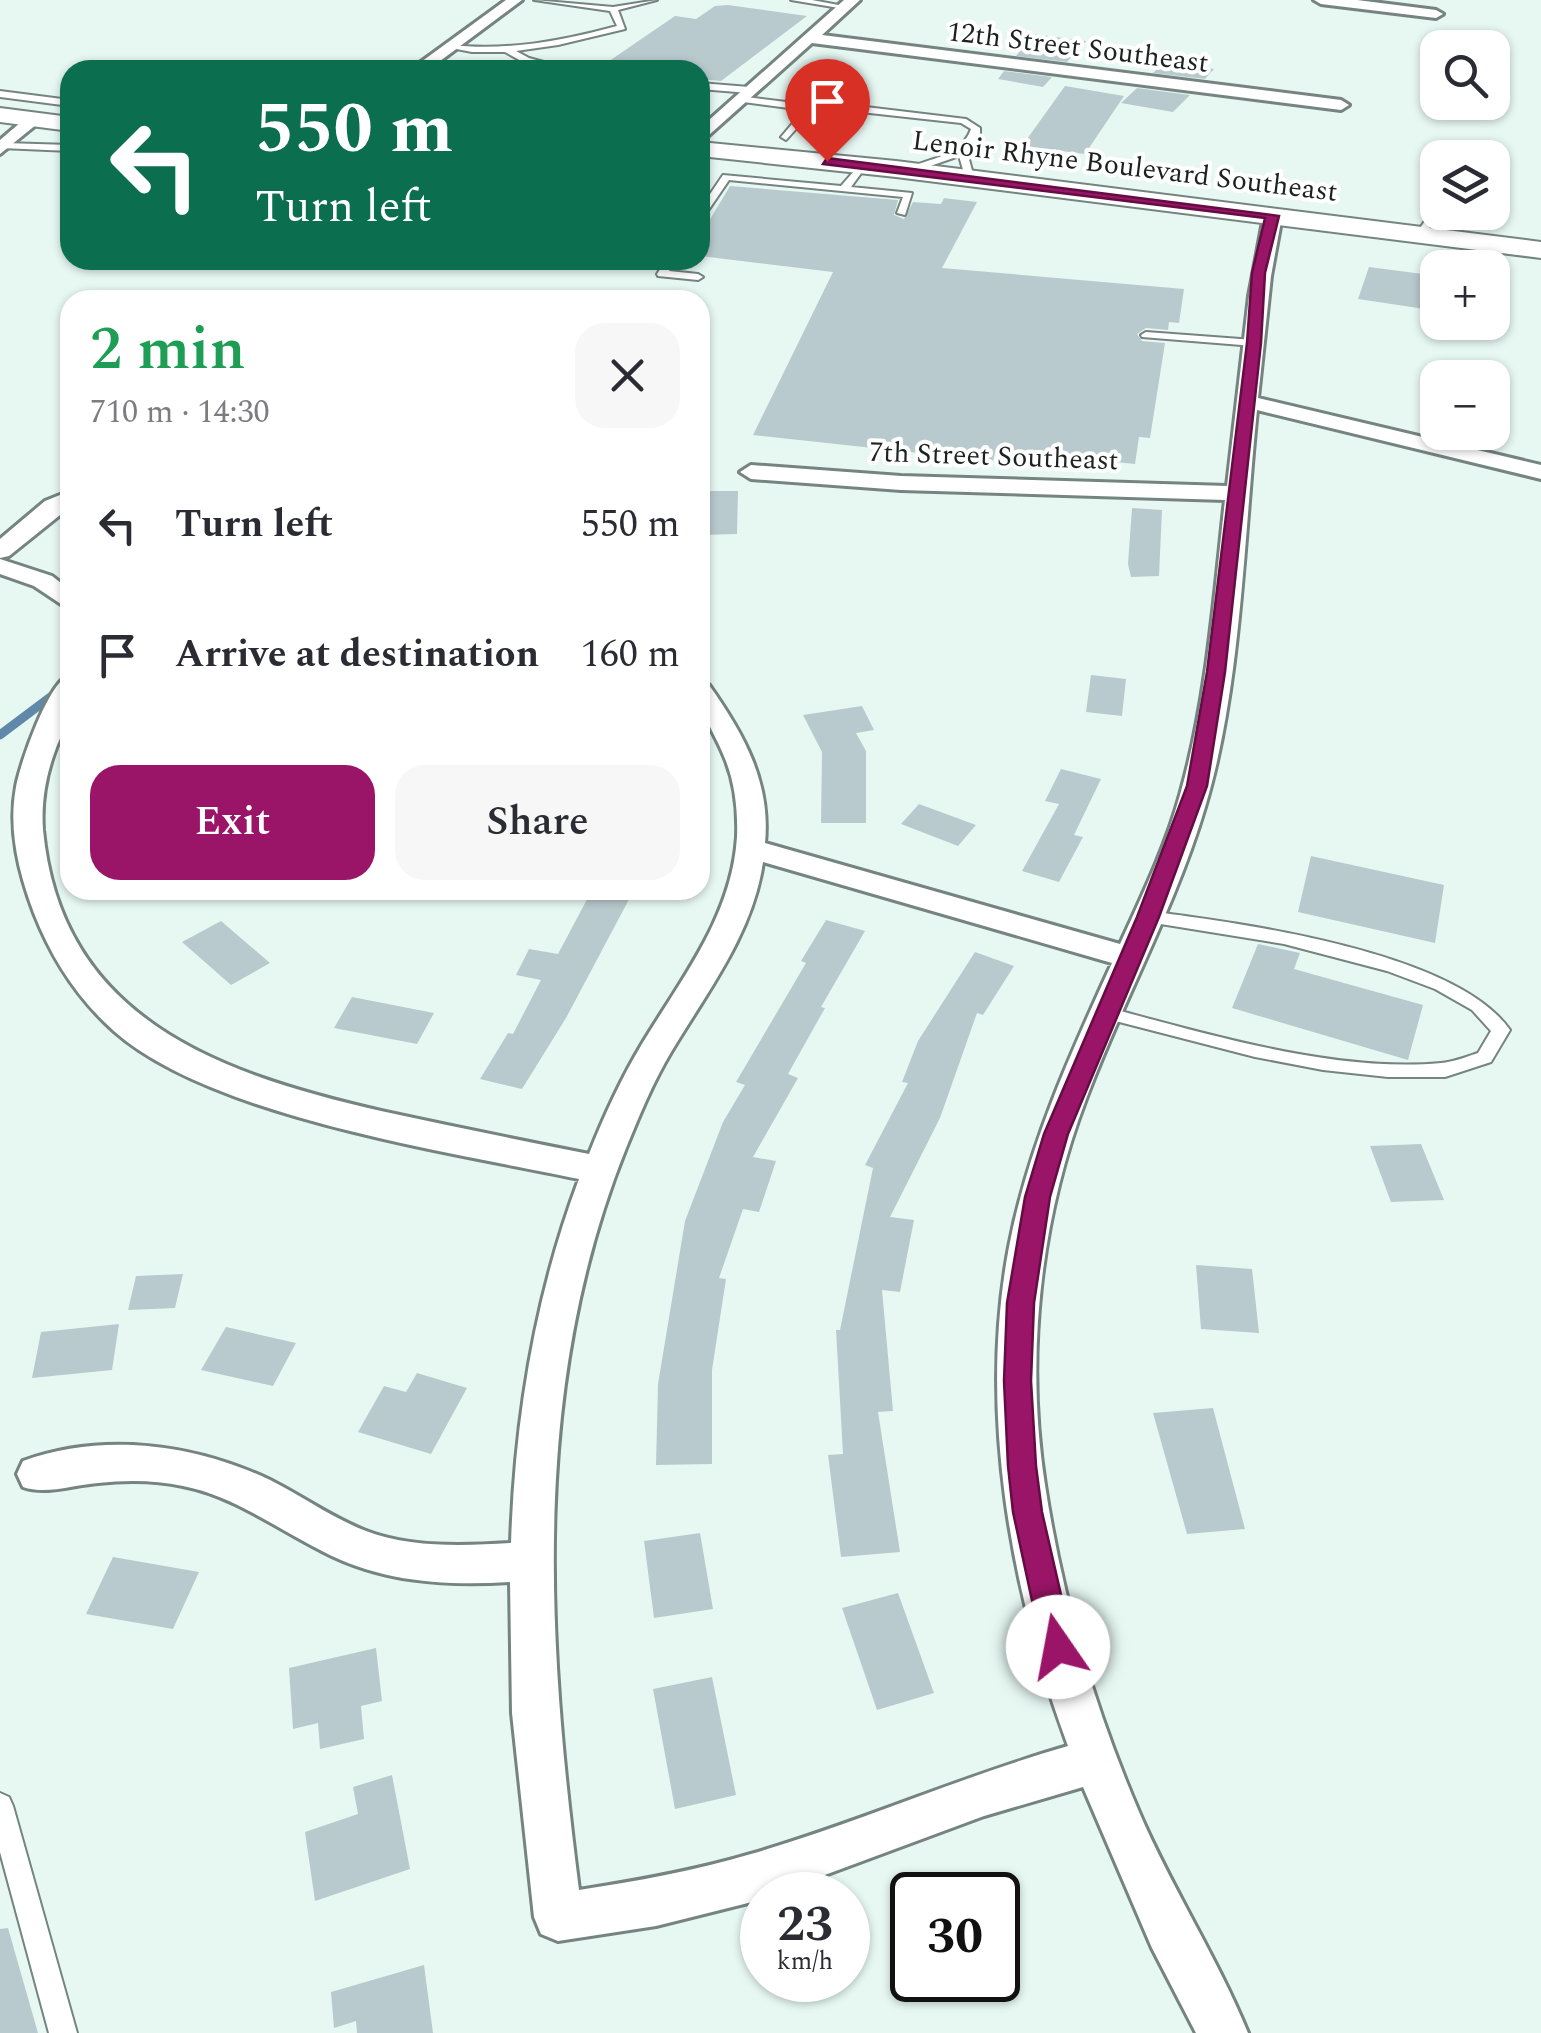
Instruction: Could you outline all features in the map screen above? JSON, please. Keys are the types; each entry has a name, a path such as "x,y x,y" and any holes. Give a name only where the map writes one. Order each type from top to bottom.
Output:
{"main road":[{"path":"0,113 52,112"},
{"name":"Lenoir Rhyne Boulevard Southeast","path":"710,150 910,170 966,165 1272,216 1541,250"}],"street":[{"path":"432,60 515,0"},
{"path":"1321,0 1436,14"},
{"path":"710,128 848,4"},
{"name":"12th Street Southeast","path":"809,38 1341,105"},
{"path":"2,148 52,112"},
{"path":"1223,2033 1183,1962 1130,1850 1094,1761 1058,1647 1028,1512 1017,1381 1020,1303 1037,1197 1056,1134 1148,917 1197,786 1216,672 1254,343 1258,273 1272,216"},
{"path":"1247,402 1315,415 1541,472"},
{"name":"7th Street Southeast","path":"752,472 901,483 1236,493"},
{"path":"0,550 60,503"},
{"path":"0,566 43,580 60,594"},
{"path":"710,705 723,724 746,780 752,850 748,878 724,936 653,1055 600,1170 573,1250 537,1445 530,1561 533,1688 558,1917 656,1902 752,1878 984,1793 1094,1761"},
{"path":"60,708 30,785 26,816 29,846 46,909 66,952 94,994 121,1020 154,1046 238,1086 396,1127 600,1170"},
{"path":"752,850 1131,958"},
{"path":"37,1474 102,1463 165,1465 204,1473 260,1495 337,1538 372,1551 449,1564 530,1561"}],"lane":[{"path":"538,0 613,9 653,0"},
{"path":"794,0 848,4"},
{"path":"450,47 509,51 622,27 613,9"},
{"path":"509,51 526,60"},
{"path":"710,87 810,108 824,105 963,121 976,128 966,165"},
{"path":"0,94 52,112"},
{"path":"710,97 743,96"},
{"path":"786,137 810,108"},
{"path":"2,148 60,148"},
{"path":"844,188 862,165"},
{"path":"710,201 726,177 909,195 902,213"},
{"path":"1421,234 1423,230"},
{"path":"665,270 662,274 698,277"},
{"path":"1146,335 1254,343"},
{"path":"1106,1013 1262,1052 1390,1071 1432,1072 1476,1064 1495,1053 1500,1042 1501,1030 1484,1007 1458,991 1416,974 1302,944 1148,917"},
{"path":"0,1806 63,2033"}],"building":[{"path":"715,6 807,16 721,81 710,80 710,60 611,60 675,16 696,19"},
{"path":"1033,34 1086,41 1067,62 1016,56"},
{"path":"1165,61 1214,69 1205,79 1153,73"},
{"path":"1004,71 1052,77 1043,87 998,79"},
{"path":"1065,86 1124,96 1085,154 1022,146"},
{"path":"1137,88 1190,95 1173,112 1121,103"},
{"path":"730,186 898,200 894,215 904,219 913,202 941,204 944,198 977,202 942,268 1184,289 1179,323 1169,322 1168,330 1146,328 1137,334 1142,341 1165,343 1150,438 1139,437 1135,464 996,449 993,461 753,435 833,272 710,257 710,219"},
{"path":"1369,267 1420,274 1420,308 1358,299"},
{"path":"710,491 738,491 737,534 710,535"},
{"path":"1132,508 1162,510 1159,576 1131,577 1128,564"},
{"path":"1091,675 1126,679 1122,716 1086,712"},
{"path":"862,706 874,730 856,733 866,751 866,823 821,823 822,752 803,715"},
{"path":"1061,769 1101,779 1074,835 1083,837 1059,882 1022,871 1059,804 1045,801"},
{"path":"919,804 976,825 958,846 901,824"},
{"path":"1311,856 1444,885 1435,943 1298,912"},
{"path":"587,900 629,900 566,1018 522,1089 480,1079 508,1033 513,1034 541,980 516,975 529,949 558,954"},
{"path":"826,920 865,931 821,1007 825,1008 788,1074 798,1078 753,1157 776,1161 759,1212 743,1209 719,1278 726,1279 712,1370 712,1464 656,1465 658,1384 685,1221 723,1122 745,1085 736,1082 806,963 801,961"},
{"path":"221,921 270,963 231,985 182,942"},
{"path":"1258,944 1300,953 1294,969 1423,1005 1408,1060 1232,1008"},
{"path":"975,952 1014,966 983,1015 977,1013 940,1118 890,1217 914,1220 900,1292 882,1290 893,1411 878,1412 900,1552 841,1557 828,1455 843,1454 836,1330 840,1330 873,1168 865,1165 908,1083 902,1082 918,1041"},
{"path":"352,997 434,1013 417,1044 334,1028"},
{"path":"1421,1144 1444,1200 1391,1202 1370,1146"},
{"path":"1196,1265 1252,1269 1259,1333 1201,1329"},
{"path":"183,1274 175,1308 128,1310 136,1276"},
{"path":"119,1324 112,1370 32,1378 41,1332"},
{"path":"226,1327 296,1343 273,1386 201,1370"},
{"path":"417,1373 467,1388 431,1454 358,1432 384,1386 406,1392"},
{"path":"1213,1408 1245,1529 1187,1534 1153,1413"},
{"path":"700,1533 713,1609 654,1618 644,1541"},
{"path":"113,1557 199,1572 173,1629 86,1614"},
{"path":"898,1593 934,1693 877,1710 842,1608"},
{"path":"376,1648 382,1701 361,1706 364,1739 320,1749 318,1723 293,1729 289,1668"},
{"path":"712,1677 736,1795 675,1809 653,1689"},
{"path":"392,1775 410,1869 315,1901 305,1832 358,1814 353,1787"},
{"path":"8,1928 38,2033 0,2033 0,1929"},
{"path":"424,1965 433,2033 357,2033 356,2021 334,2028 331,1992"}],"waterway":[{"path":"0,735 57,692"}],"route":[{"path":"827,161 1272,216 1258,273 1254,343 1216,672 1197,786 1172,858 1056,1134 1037,1197 1020,1303 1017,1381 1022,1466 1028,1512 1058,1647"}]}
